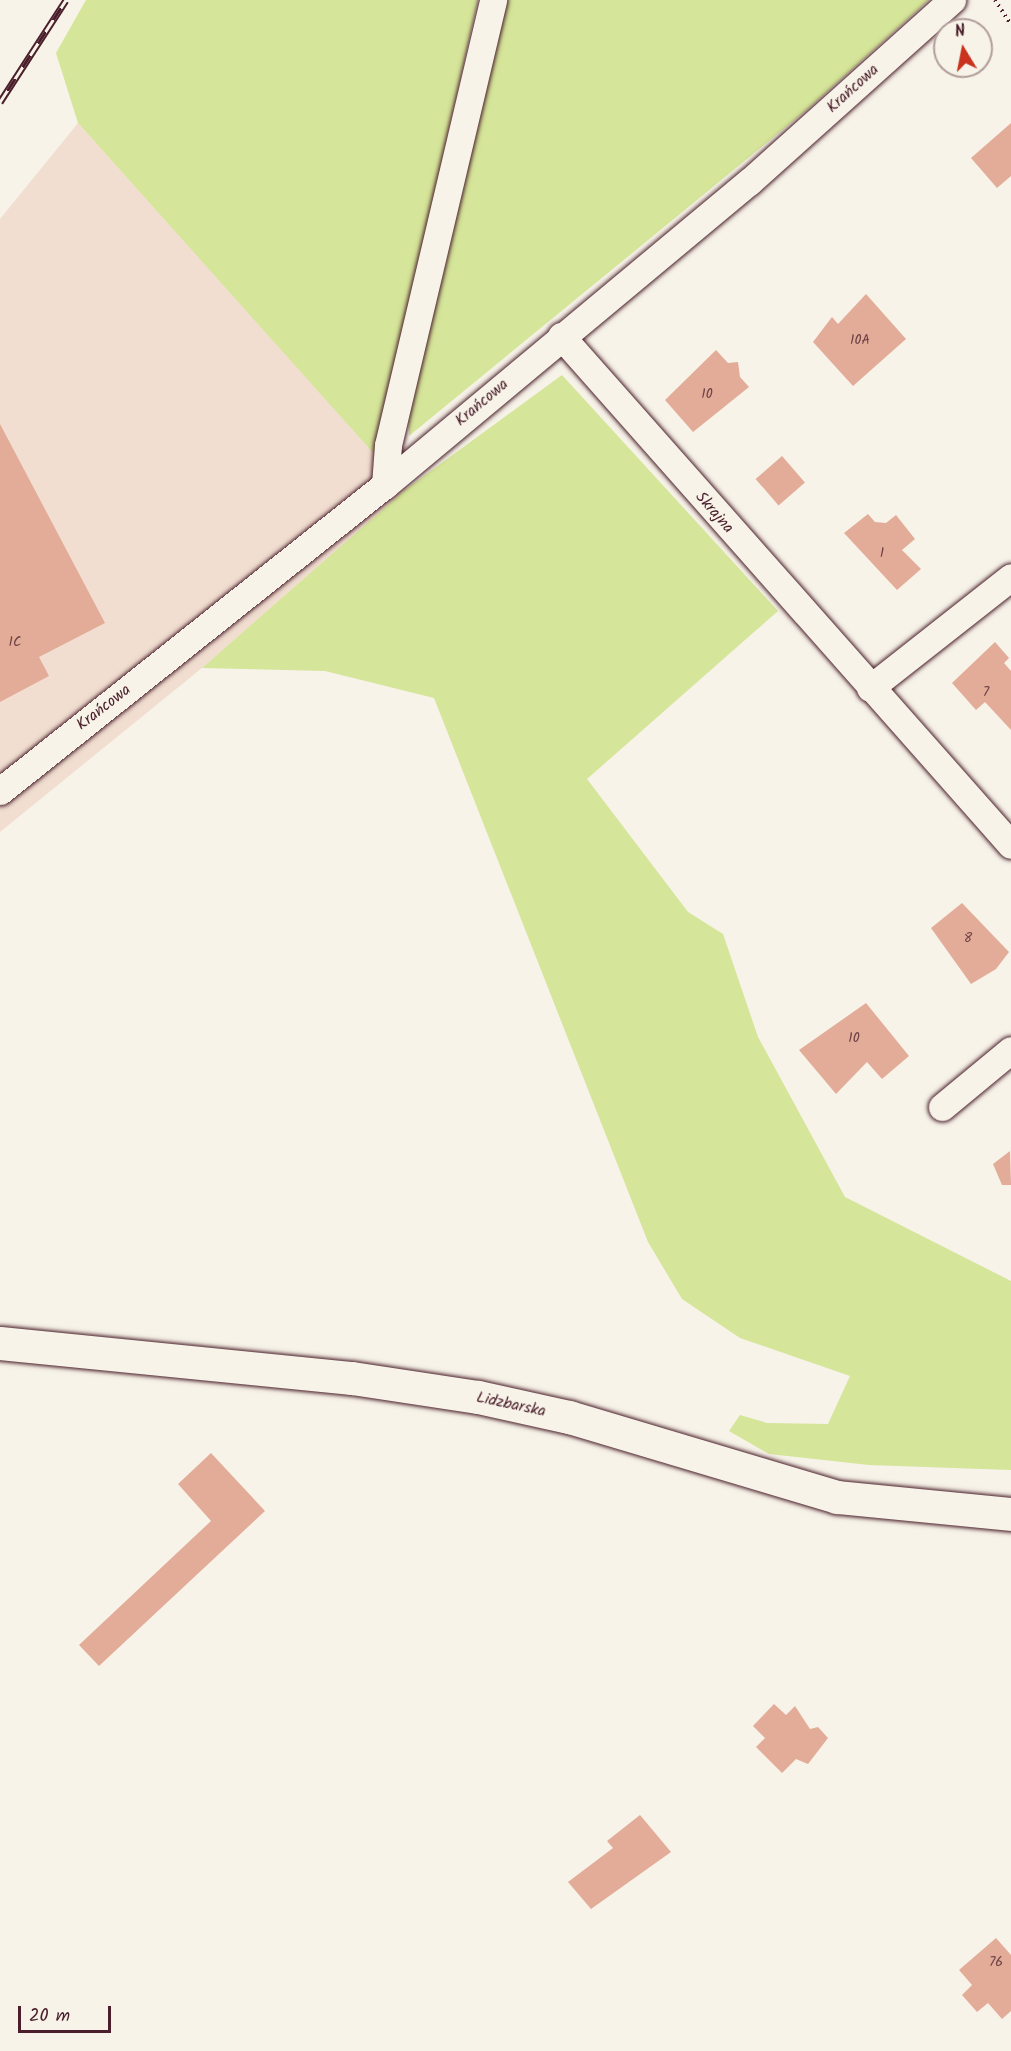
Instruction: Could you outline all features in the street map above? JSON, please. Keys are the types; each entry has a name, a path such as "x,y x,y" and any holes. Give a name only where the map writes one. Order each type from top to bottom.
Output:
{"main road":[{"name":"Lidzbarska","path":"0,1343 352,1378 477,1397 569,1417 837,1497 1011,1514"}],"street":[{"path":"385,485 388,445 493,0"},
{"name":"Krańcowa","path":"0,791 385,485 561,336 749,182 952,0"},
{"name":"Skrajna","path":"561,336 1011,845"},
{"path":"870,688 1011,577"},
{"path":"942,1107 1011,1050"}],"path":[{"path":"995,0 1011,25"}],"shaded area":[{"path":"78,123 406,489 202,668 0,832 0,219"}],"green space":[{"path":"86,0 478,0 376,456 78,123 56,53"},
{"path":"504,0 929,0 808,109 409,436 408,409"},
{"path":"562,375 778,611 587,779 688,912 723,934 758,1037 845,1197 1011,1281 1011,1470 869,1465 769,1454 729,1431 740,1415 767,1423 828,1424 850,1376 740,1338 682,1299 648,1242 434,698 325,671 202,668 406,489"}],"building":[{"path":"1011,123 1011,176 997,188 971,158"},
{"path":"866,294 906,339 853,386 813,342 832,317 838,324"},
{"path":"716,350 728,363 738,362 740,377 749,387 693,432 665,400"},
{"path":"0,424 105,623 39,657 49,676 0,702"},
{"path":"782,456 805,482 779,505 756,479"},
{"path":"868,514 875,522 886,523 896,515 915,539 902,550 921,569 897,590 844,533"},
{"path":"995,642 1009,658 1004,663 1011,671 1011,730 985,702 976,710 952,683"},
{"path":"962,903 1009,952 996,969 971,984 931,928"},
{"path":"866,1003 909,1056 882,1079 867,1062 836,1094 799,1050"},
{"path":"1010,1151 1011,1185 1002,1185 993,1164"},
{"path":"211,1453 265,1511 99,1666 79,1645 211,1521 178,1484"},
{"path":"774,1704 786,1715 795,1706 810,1729 818,1727 828,1738 808,1764 796,1759 782,1773 756,1747 765,1738 753,1726"},
{"path":"640,1815 671,1852 591,1909 568,1882 613,1848 607,1841"},
{"path":"996,1938 1011,1955 1011,2011 1002,2019 988,2003 977,2012 962,1995 972,1985 959,1970"}],"railway":[{"path":"0,102 66,0"}]}
